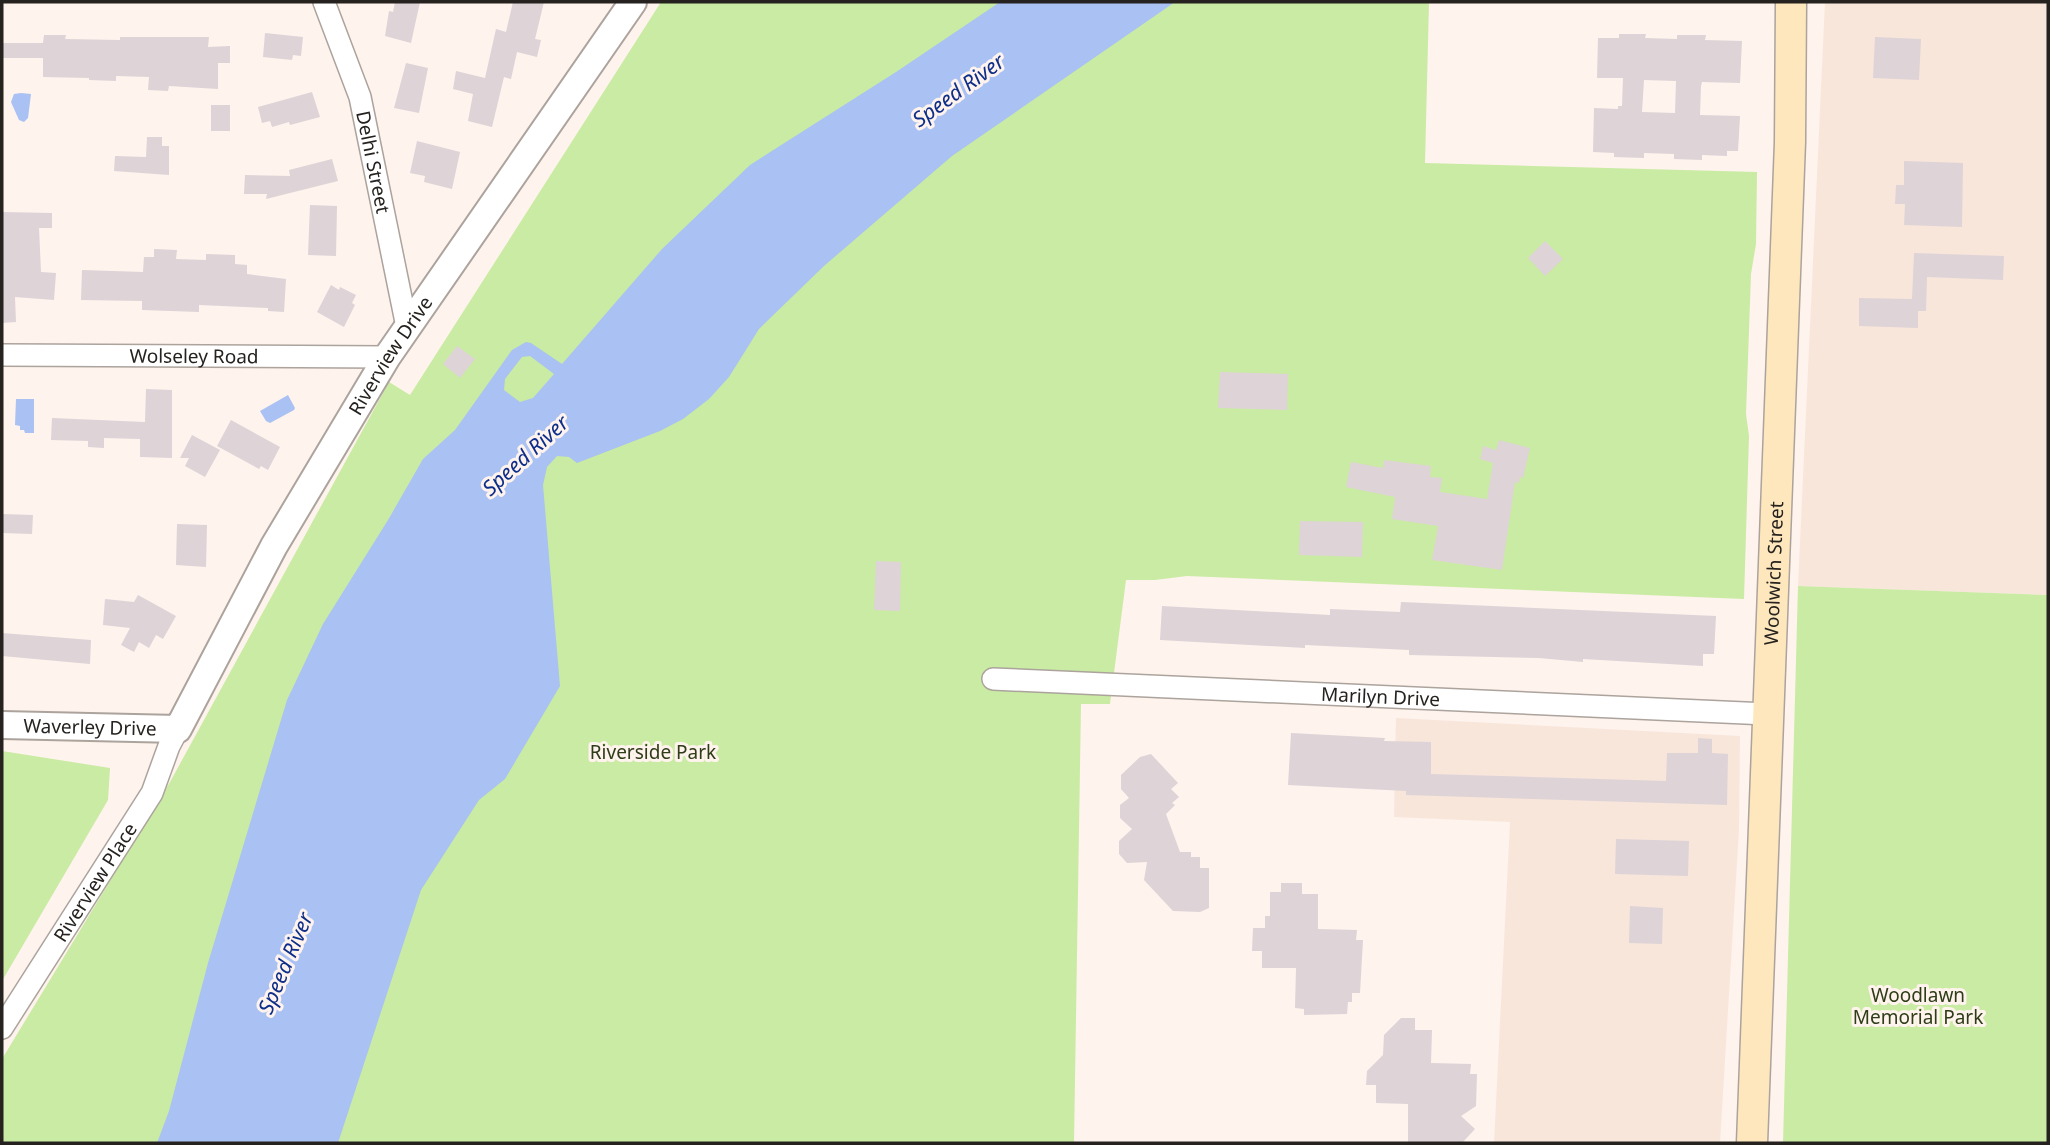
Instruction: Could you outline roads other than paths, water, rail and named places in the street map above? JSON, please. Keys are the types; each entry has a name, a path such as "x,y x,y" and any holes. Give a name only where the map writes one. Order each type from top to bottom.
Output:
{"main road":[{"name":"Woolwich Street","path":"1752,1143 1790,142 1791,2"}],"street":[{"name":"Delhi Street","path":"324,2 360,97 407,327"},
{"name":"Riverview Drive","path":"178,729 274,546 387,357 632,2"},
{"name":"Wolseley Road","path":"2,355 387,357"},
{"name":"Marilyn Drive","path":"993,679 1768,714"},
{"name":"Waverley Drive","path":"2,725 178,729"},
{"name":"Riverview Place","path":"2,1028 152,793 178,729"}],"water":[{"name":"Speed River","path":"1000,2 1175,2 952,156 824,266 759,329 729,377 709,399 683,419 660,431 577,463 569,457 557,456 547,467 543,485 560,686 505,779 479,800 421,890 338,1143 157,1143 169,1111 208,963 287,700 323,624 423,459 455,430 512,350 526,342 531,343 562,364 662,249 750,165","holes":["530,356 554,374 533,398 520,402 504,390 505,379 522,357"]},
{"path":"14,94 31,94 28,118 24,122 19,120 11,102"},
{"path":"288,395 294,410 270,423 266,421 260,411"},
{"path":"16,399 34,399 34,433 25,433 20,430 20,426 15,425"}],"park label":[{"name":"Riverside Park","path":"653,752"},
{"name":"Woodlawn Memorial Park","path":"1918,1006"}]}
